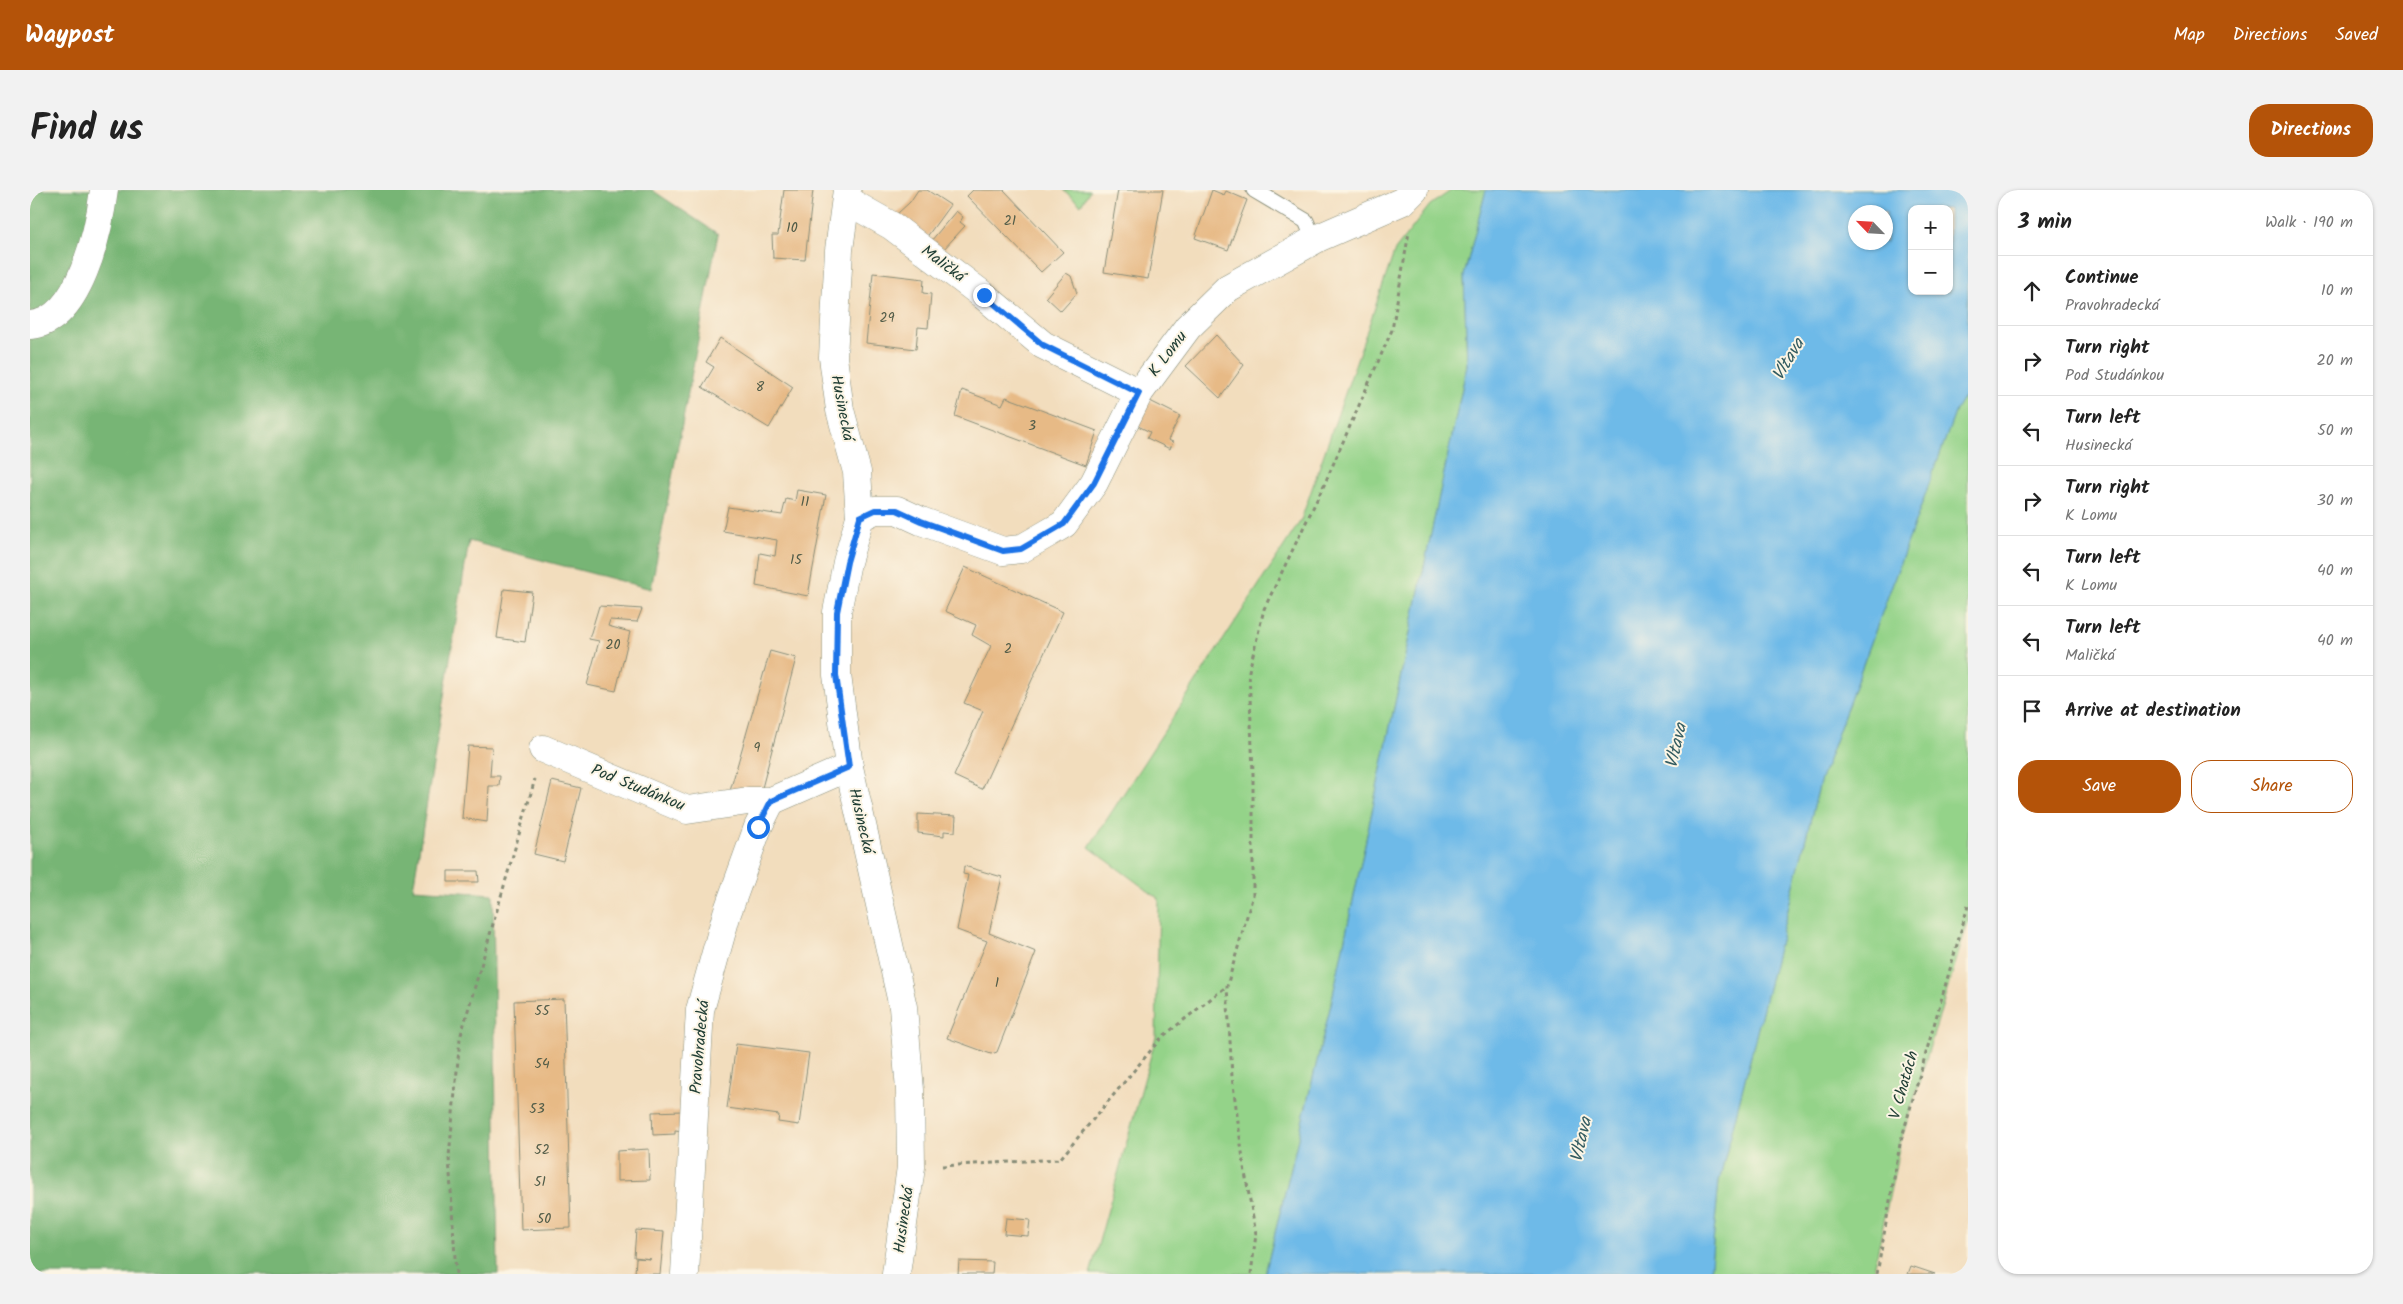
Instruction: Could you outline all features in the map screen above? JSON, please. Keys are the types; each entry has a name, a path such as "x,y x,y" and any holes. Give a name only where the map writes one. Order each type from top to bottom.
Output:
{"street":[{"path":"30,325 36,324 58,312 76,288 91,250 104,190"},
{"name":"Maličká","path":"847,195 984,295 1043,345 1139,393"},
{"name":"Husinecká","path":"847,195 838,250 833,357 840,410 857,472 860,517 847,562 837,612 836,675 849,767 903,1007 910,1090 911,1167 896,1274"},
{"name":"K Lomu","path":"860,517 875,510 897,510 921,521 1003,551 1021,549 1064,524 1094,483 1139,393 1188,327 1228,288 1314,240 1408,195"},
{"name":"Pod Studánkou","path":"544,749 687,810 748,801 771,801 849,767"},
{"name":"Pravohradecká","path":"685,1274 700,1010 727,913 758,827 771,801"}],"lane":[{"path":"1254,190 1306,221 1314,240"}],"path":[{"path":"1251,1274 1256,1234 1244,1167 1232,1077 1227,986 1253,895 1253,774 1249,671 1264,609 1325,483 1392,330 1410,226 1408,195"},
{"path":"456,1274 449,1156 460,1038 544,749"},
{"name":"V Chatách","path":"1877,1274 1900,1144 1968,906"},
{"path":"911,1167 1060,1159 1162,1037 1227,986"}],"green space":[{"path":"32,190 652,190 718,234 651,589 469,541 413,889 493,894 498,1274 30,1274 30,200"},
{"path":"1063,190 1090,190 1081,205"},
{"path":"1452,190 1486,190 1464,276 1467,365 1331,1004 1265,1274 1090,1274 1156,1037 1159,899 1089,847 1301,520 1395,250 1430,205"},
{"path":"1968,391 1968,922 1900,1144 1873,1274 1710,1274 1719,1182 1820,782 1956,410"}],"water":[{"name":"Vltava","path":"1486,190 1968,190 1968,391 1956,410 1820,782 1719,1182 1710,1274 1265,1274 1331,1004 1467,365 1464,276"}],"building":[{"path":"784,190 813,190 805,260 773,258 772,235 778,235"},
{"path":"918,190 927,190 950,205 926,238 897,214 910,202"},
{"path":"973,190 1004,190 1063,252 1041,272 967,196"},
{"path":"1118,190 1163,190 1148,279 1104,272"},
{"path":"1212,190 1224,195 1226,191 1247,200 1228,250 1195,238"},
{"path":"956,211 963,217 960,222 965,226 943,250 931,241"},
{"path":"873,273 924,279 923,293 931,294 928,328 918,327 916,349 866,343"},
{"path":"1066,273 1071,276 1077,293 1061,311 1046,297"},
{"path":"1216,335 1244,365 1220,398 1186,366"},
{"path":"720,338 793,387 769,428 702,387 714,367 706,362"},
{"path":"962,390 1002,405 1006,397 1097,431 1086,465 955,416"},
{"path":"1150,401 1180,416 1168,440 1173,442 1170,449 1147,438 1150,432 1136,425"},
{"path":"797,490 826,495 808,596 756,586 760,553 775,556 777,540 723,531 728,507 782,515 786,499 795,501"},
{"path":"965,567 1063,612 982,789 954,776 983,711 964,703 991,646 972,635 976,625 945,611"},
{"path":"504,589 532,592 525,642 497,638"},
{"path":"599,606 642,609 637,622 610,620 608,626 630,632 616,691 587,685 599,641 589,639"},
{"path":"770,651 796,658 762,788 728,798"},
{"path":"468,746 492,747 490,776 500,776 499,786 489,786 487,822 462,818"},
{"path":"552,781 581,788 563,861 534,854"},
{"path":"918,814 956,816 955,832 944,831 944,836 918,833"},
{"path":"964,866 1002,877 989,933 1036,952 997,1052 991,1054 947,1038 987,941 957,930 968,875 963,874"},
{"path":"448,871 478,871 479,882 448,882"},
{"path":"564,999 571,1228 521,1230 514,1001"},
{"path":"736,1044 809,1053 799,1125 778,1122 779,1115 727,1108"},
{"path":"682,1111 683,1131 675,1130 675,1134 653,1135 652,1112"},
{"path":"649,1149 650,1180 617,1181 617,1151"},
{"path":"1006,1218 1030,1220 1028,1236 1004,1234"},
{"path":"636,1230 664,1232 660,1274 635,1274 636,1258 651,1259 634,1257"},
{"path":"959,1261 993,1262 992,1274 958,1274"},
{"path":"1911,1266 1935,1274 1908,1274"}],"route":[{"path":"758,827 771,801 849,767 836,675 837,612 847,562 860,517 875,510 897,510 921,521 1003,551 1021,549 1064,524 1094,483 1139,393 1060,356 1043,345 984,295"}]}
